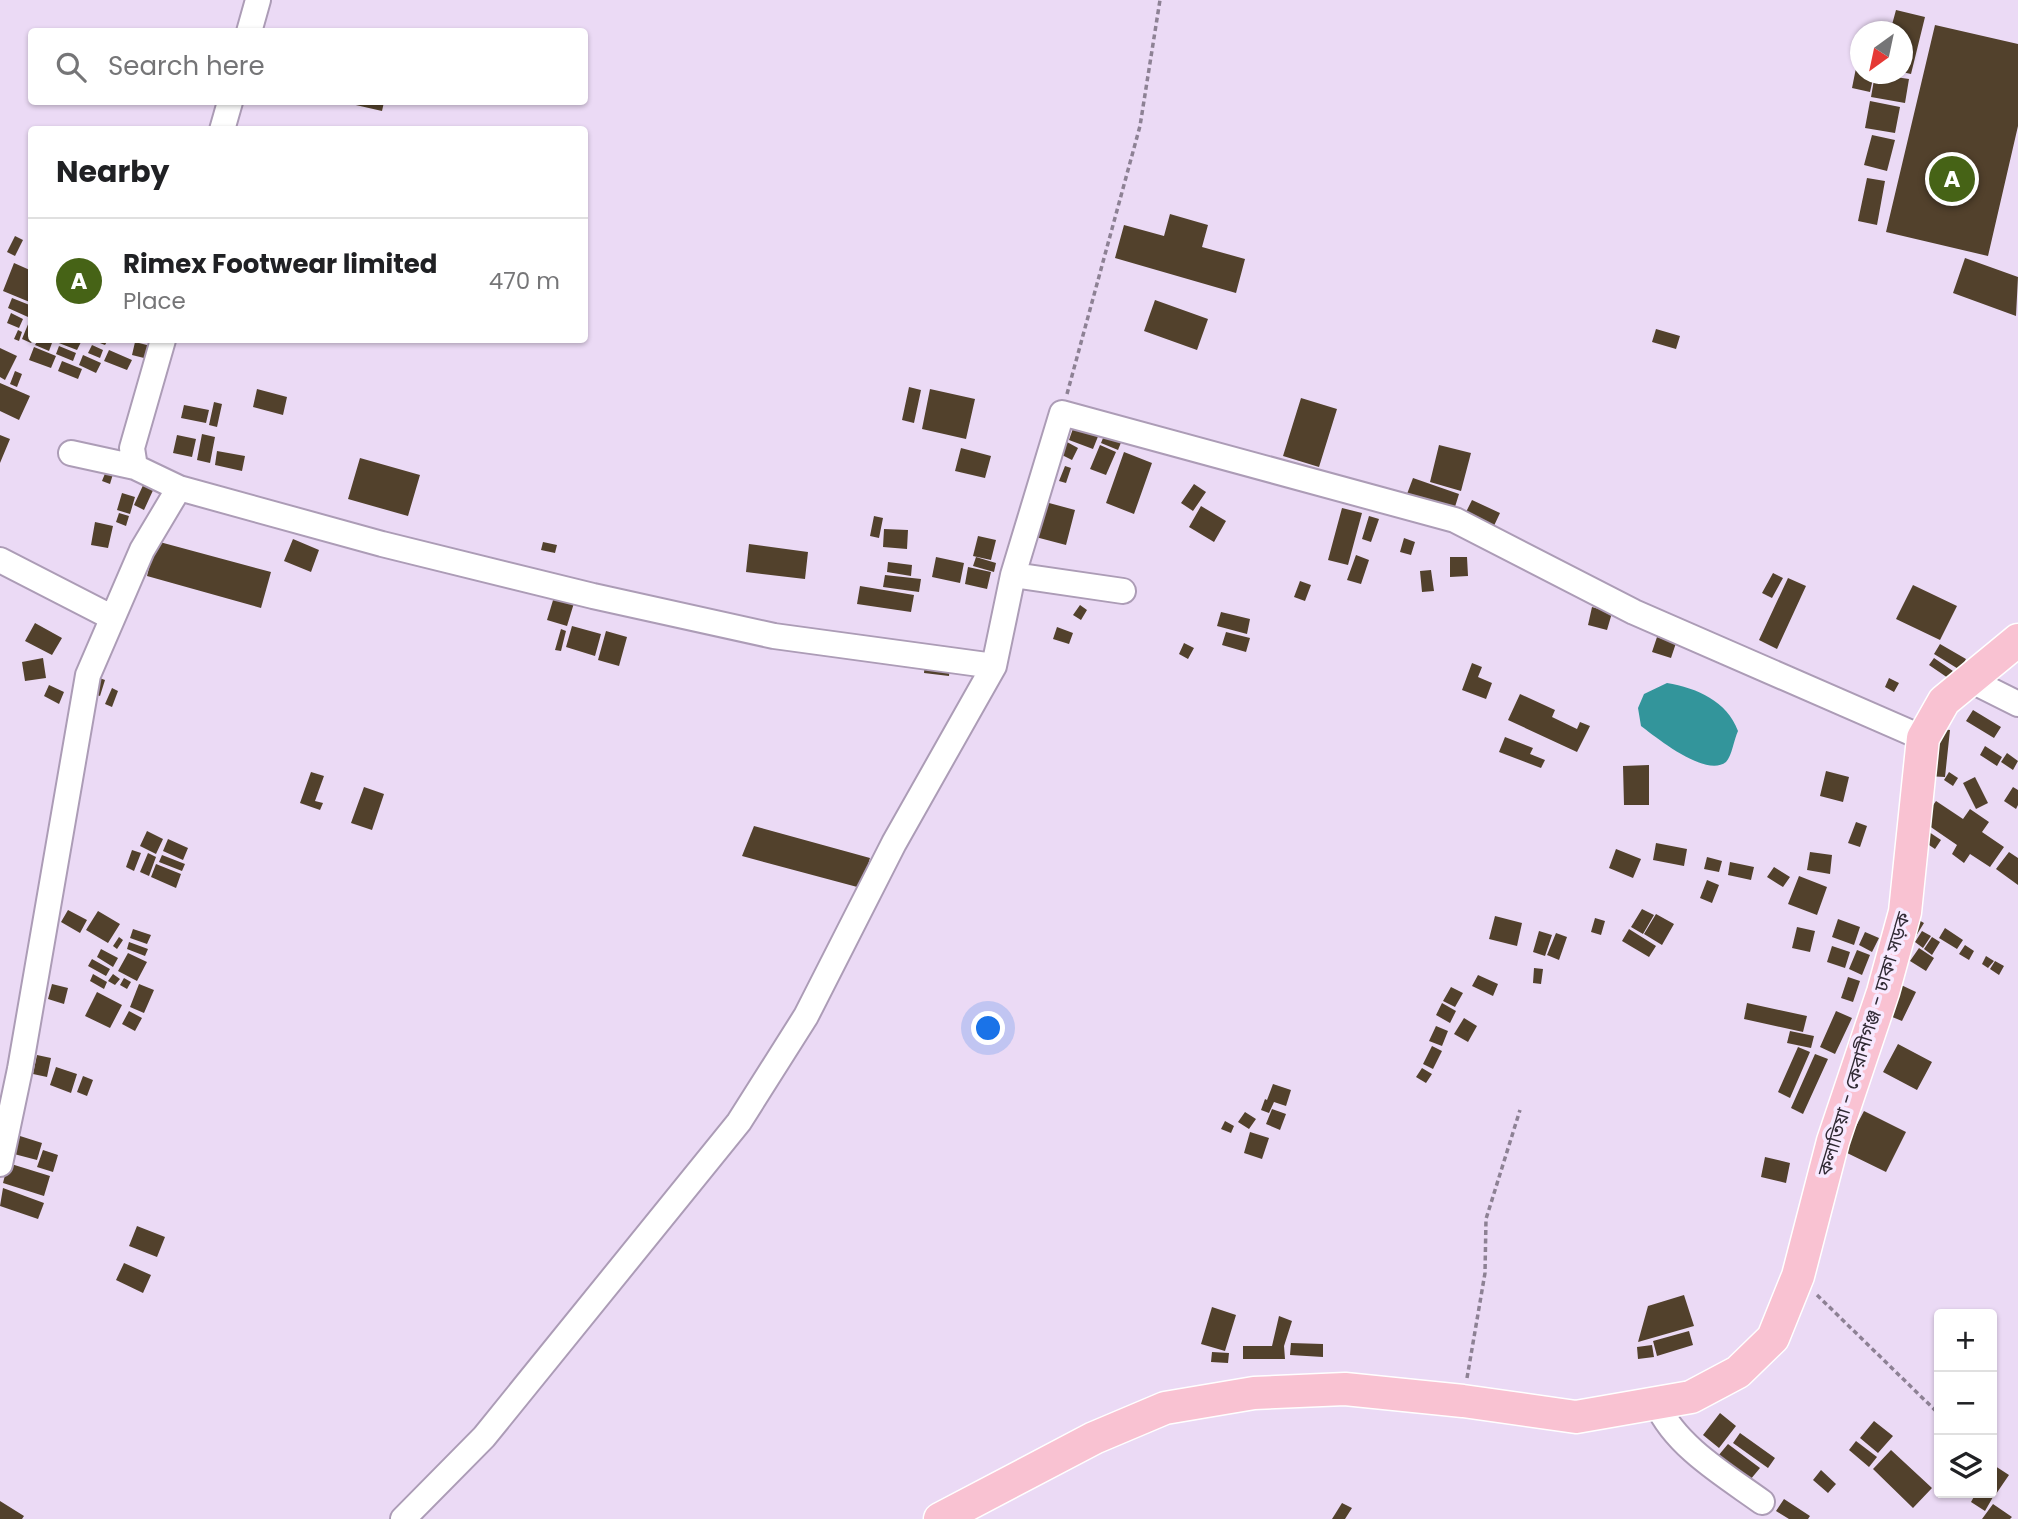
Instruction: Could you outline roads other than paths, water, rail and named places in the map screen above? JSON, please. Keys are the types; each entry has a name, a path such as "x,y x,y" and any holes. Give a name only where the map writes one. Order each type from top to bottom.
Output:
{"main road":[{"name":"কলাতিয়া - কেরানীগঞ্জ - ঢাকা সড়ক","path":"940,1519 1094,1438 1165,1408 1254,1393 1346,1389 1463,1401 1576,1417 1691,1397 1738,1372 1773,1338 1798,1276 1833,1141 1883,992 1905,912 1923,738 1944,701 2018,640"}],"street":[{"path":"250,28 258,0"},
{"path":"223,126 229,105"},
{"path":"135,467 132,448 162,343"},
{"path":"403,1519 484,1437 739,1122 806,1016 894,843 994,666 1013,575 1062,413 1455,520 1634,611 1923,738"},
{"path":"71,453 135,467 179,488 382,544 593,596 774,636 994,666"},
{"path":"0,1164 20,1069 88,675 142,550 179,488"},
{"path":"0,560 111,617"},
{"path":"1013,575 1123,592"},
{"path":"1968,679 2018,704"},
{"path":"1657,1404 1665,1422 1709,1464 1762,1502"}],"place":[{"name":"Rimex Footwear limited","path":"1952,179"}]}
